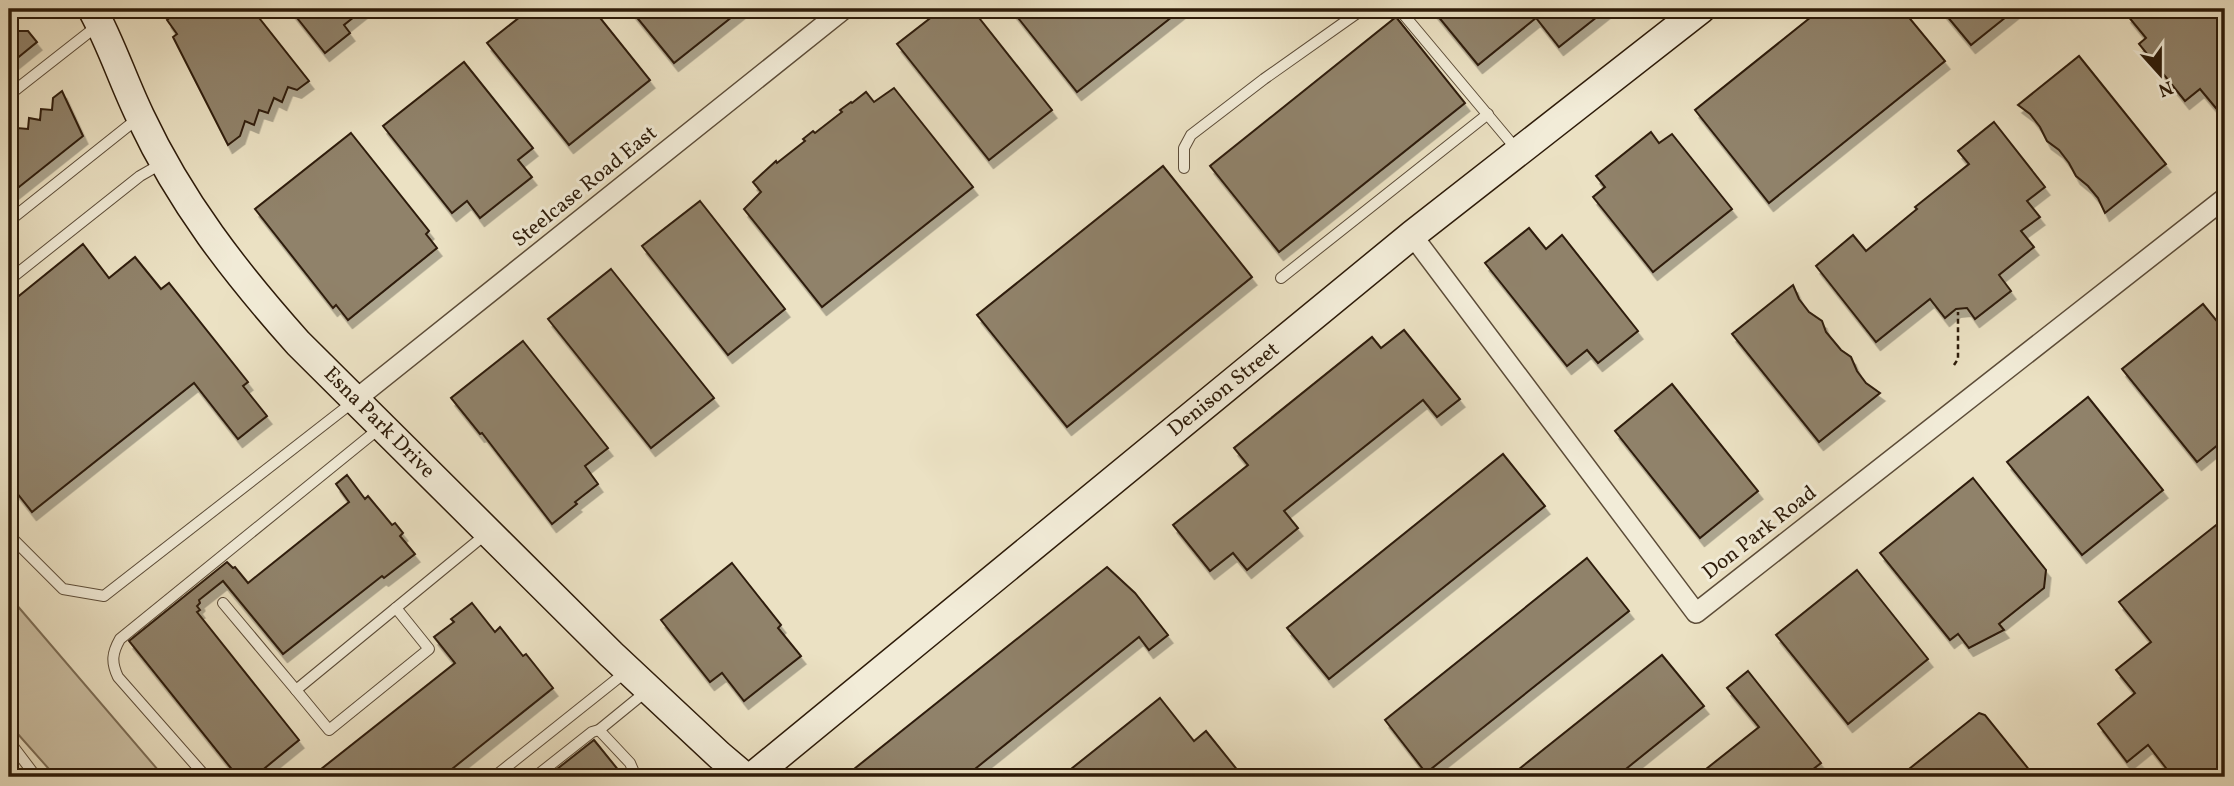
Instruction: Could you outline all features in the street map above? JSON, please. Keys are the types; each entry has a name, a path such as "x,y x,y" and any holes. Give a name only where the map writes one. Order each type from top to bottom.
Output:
{"street":[{"name":"Steelcase Road East","path":"355,400 844,9"},
{"name":"Denison Street","path":"752,777 1412,235 1701,9"},
{"name":"Esna Park Drive","path":"96,16 140,116 195,215 229,263 298,342 382,427 628,670 745,777"},
{"name":"Don Park Road","path":"1412,235 1696,613 2225,198"}],"lane":[{"path":"1184,168 1184,148 1191,135 1363,9"},
{"path":"1399,9 1518,151"},
{"path":"9,95 96,16"},
{"path":"1281,278 1488,114"},
{"path":"9,221 140,116"},
{"path":"9,280 140,176 165,162"},
{"path":"9,535 63,589 104,596 355,400"},
{"path":"206,777 118,677 113,665 113,651 120,639 382,427"},
{"path":"296,690 489,531"},
{"path":"223,603 329,730 429,649 396,607"},
{"path":"494,777 628,670"},
{"path":"535,777 649,690"},
{"path":"599,730 629,763 636,777"},
{"path":"9,741 33,774 29,777"}],"path":[{"path":"1954,365 1958,359 1958,312"}],"shaded area":[{"path":"9,596 164,777 56,777 9,724"}],"building":[{"path":"180,9 252,9 309,81 297,90 288,87 282,102 274,98 268,113 259,110 254,125 245,121 240,136 228,145 173,37 177,34 167,20"},
{"path":"290,9 364,9 344,25 350,33 325,53"},
{"path":"530,9 593,9 650,80 569,145 487,43"},
{"path":"630,9 742,9 674,63"},
{"path":"942,9 972,9 1052,110 989,160 897,44"},
{"path":"1011,9 1182,9 1077,92"},
{"path":"1432,9 1607,9 1559,47 1536,18 1478,65"},
{"path":"1821,9 1902,9 1945,61 1769,203 1695,110"},
{"path":"1941,9 2016,9 1971,45"},
{"path":"2135,9 2225,9 2225,119 2200,89 2185,101 2139,44 2146,38 2127,15"},
{"path":"1396,17 1465,103 1279,252 1210,166"},
{"path":"9,31 28,31 37,42 9,65"},
{"path":"2079,56 2166,164 2105,213 2098,198 2076,176 2059,150 2047,141 2030,114 2018,105"},
{"path":"464,62 533,148 518,160 532,177 480,218 467,201 452,213 383,126"},
{"path":"894,88 973,187 822,307 744,209 761,192 753,182 776,161 777,163 805,141 803,139 813,131 815,133 842,112 840,110 866,92 874,102"},
{"path":"62,91 83,136 9,195 9,138 15,146 17,128 28,129 29,118 40,120 41,109 52,110 53,98"},
{"path":"1994,122 2045,187 2027,201 2040,217 2021,231 2034,247 1999,275 2011,291 1975,319 1967,308 1956,309 1945,318 1930,299 1876,342 1816,266 1853,235 1866,251 1969,164 1958,151"},
{"path":"1651,132 1659,143 1672,134 1732,209 1653,272 1593,197 1605,187 1596,176"},
{"path":"351,133 429,231 426,234 437,248 348,320 336,305 333,308 255,209"},
{"path":"1163,166 1252,277 1067,427 977,315"},
{"path":"700,201 785,309 728,355 642,246"},
{"path":"1529,228 1546,249 1562,235 1638,331 1598,363 1587,350 1567,366 1485,263"},
{"path":"83,244 109,278 135,257 161,289 169,283 248,382 243,386 267,416 238,439 194,383 32,512 9,483 9,304"},
{"path":"611,269 714,398 651,448 548,319"},
{"path":"1793,285 1799,299 1809,312 1822,321 1826,332 1841,350 1851,357 1866,383 1880,393 1819,442 1732,334"},
{"path":"2203,304 2225,331 2225,439 2197,462 2122,369"},
{"path":"1404,330 1460,399 1437,417 1423,400 1284,511 1298,528 1247,570 1233,553 1210,571 1173,525 1248,465 1234,448 1372,337 1381,348"},
{"path":"523,341 608,448 585,466 598,484 552,524 482,433 480,434 451,398"},
{"path":"1672,384 1758,491 1700,538 1615,431"},
{"path":"2088,397 2163,490 2082,555 2007,462"},
{"path":"1503,454 1545,506 1329,679 1287,628"},
{"path":"347,475 365,499 368,496 392,525 395,523 403,533 400,536 415,554 384,578 382,576 283,654 223,581 199,600 197,606 200,610 197,612 299,740 254,777 238,777 129,641 227,562 235,567 248,583 349,502 336,484"},
{"path":"1973,478 2046,570 2044,588 1999,624 2004,630 1969,648 1958,634 1950,640 1880,553"},
{"path":"2225,518 2225,777 2173,777 2148,745 2127,762 2098,724 2135,693 2116,670 2151,642 2119,602"},
{"path":"1587,558 1629,611 1426,773 1385,720"},
{"path":"732,563 781,625 778,628 801,656 744,701 722,673 710,682 661,620"},
{"path":"1107,567 1135,593 1168,635 1149,650 1139,637 965,777 844,777"},
{"path":"1857,570 1928,659 1848,724 1776,635"},
{"path":"472,603 495,632 500,627 523,656 526,654 553,688 442,777 311,777 455,663 434,637 454,622 451,619"},
{"path":"1662,655 1704,706 1616,777 1509,777"},
{"path":"1748,671 1821,763 1803,777 1696,777 1759,727 1727,688"},
{"path":"1160,698 1194,741 1206,731 1243,777 1061,777"},
{"path":"1979,713 1985,715 2035,777 1899,777"},
{"path":"594,740 624,777 555,777 552,773"}]}
